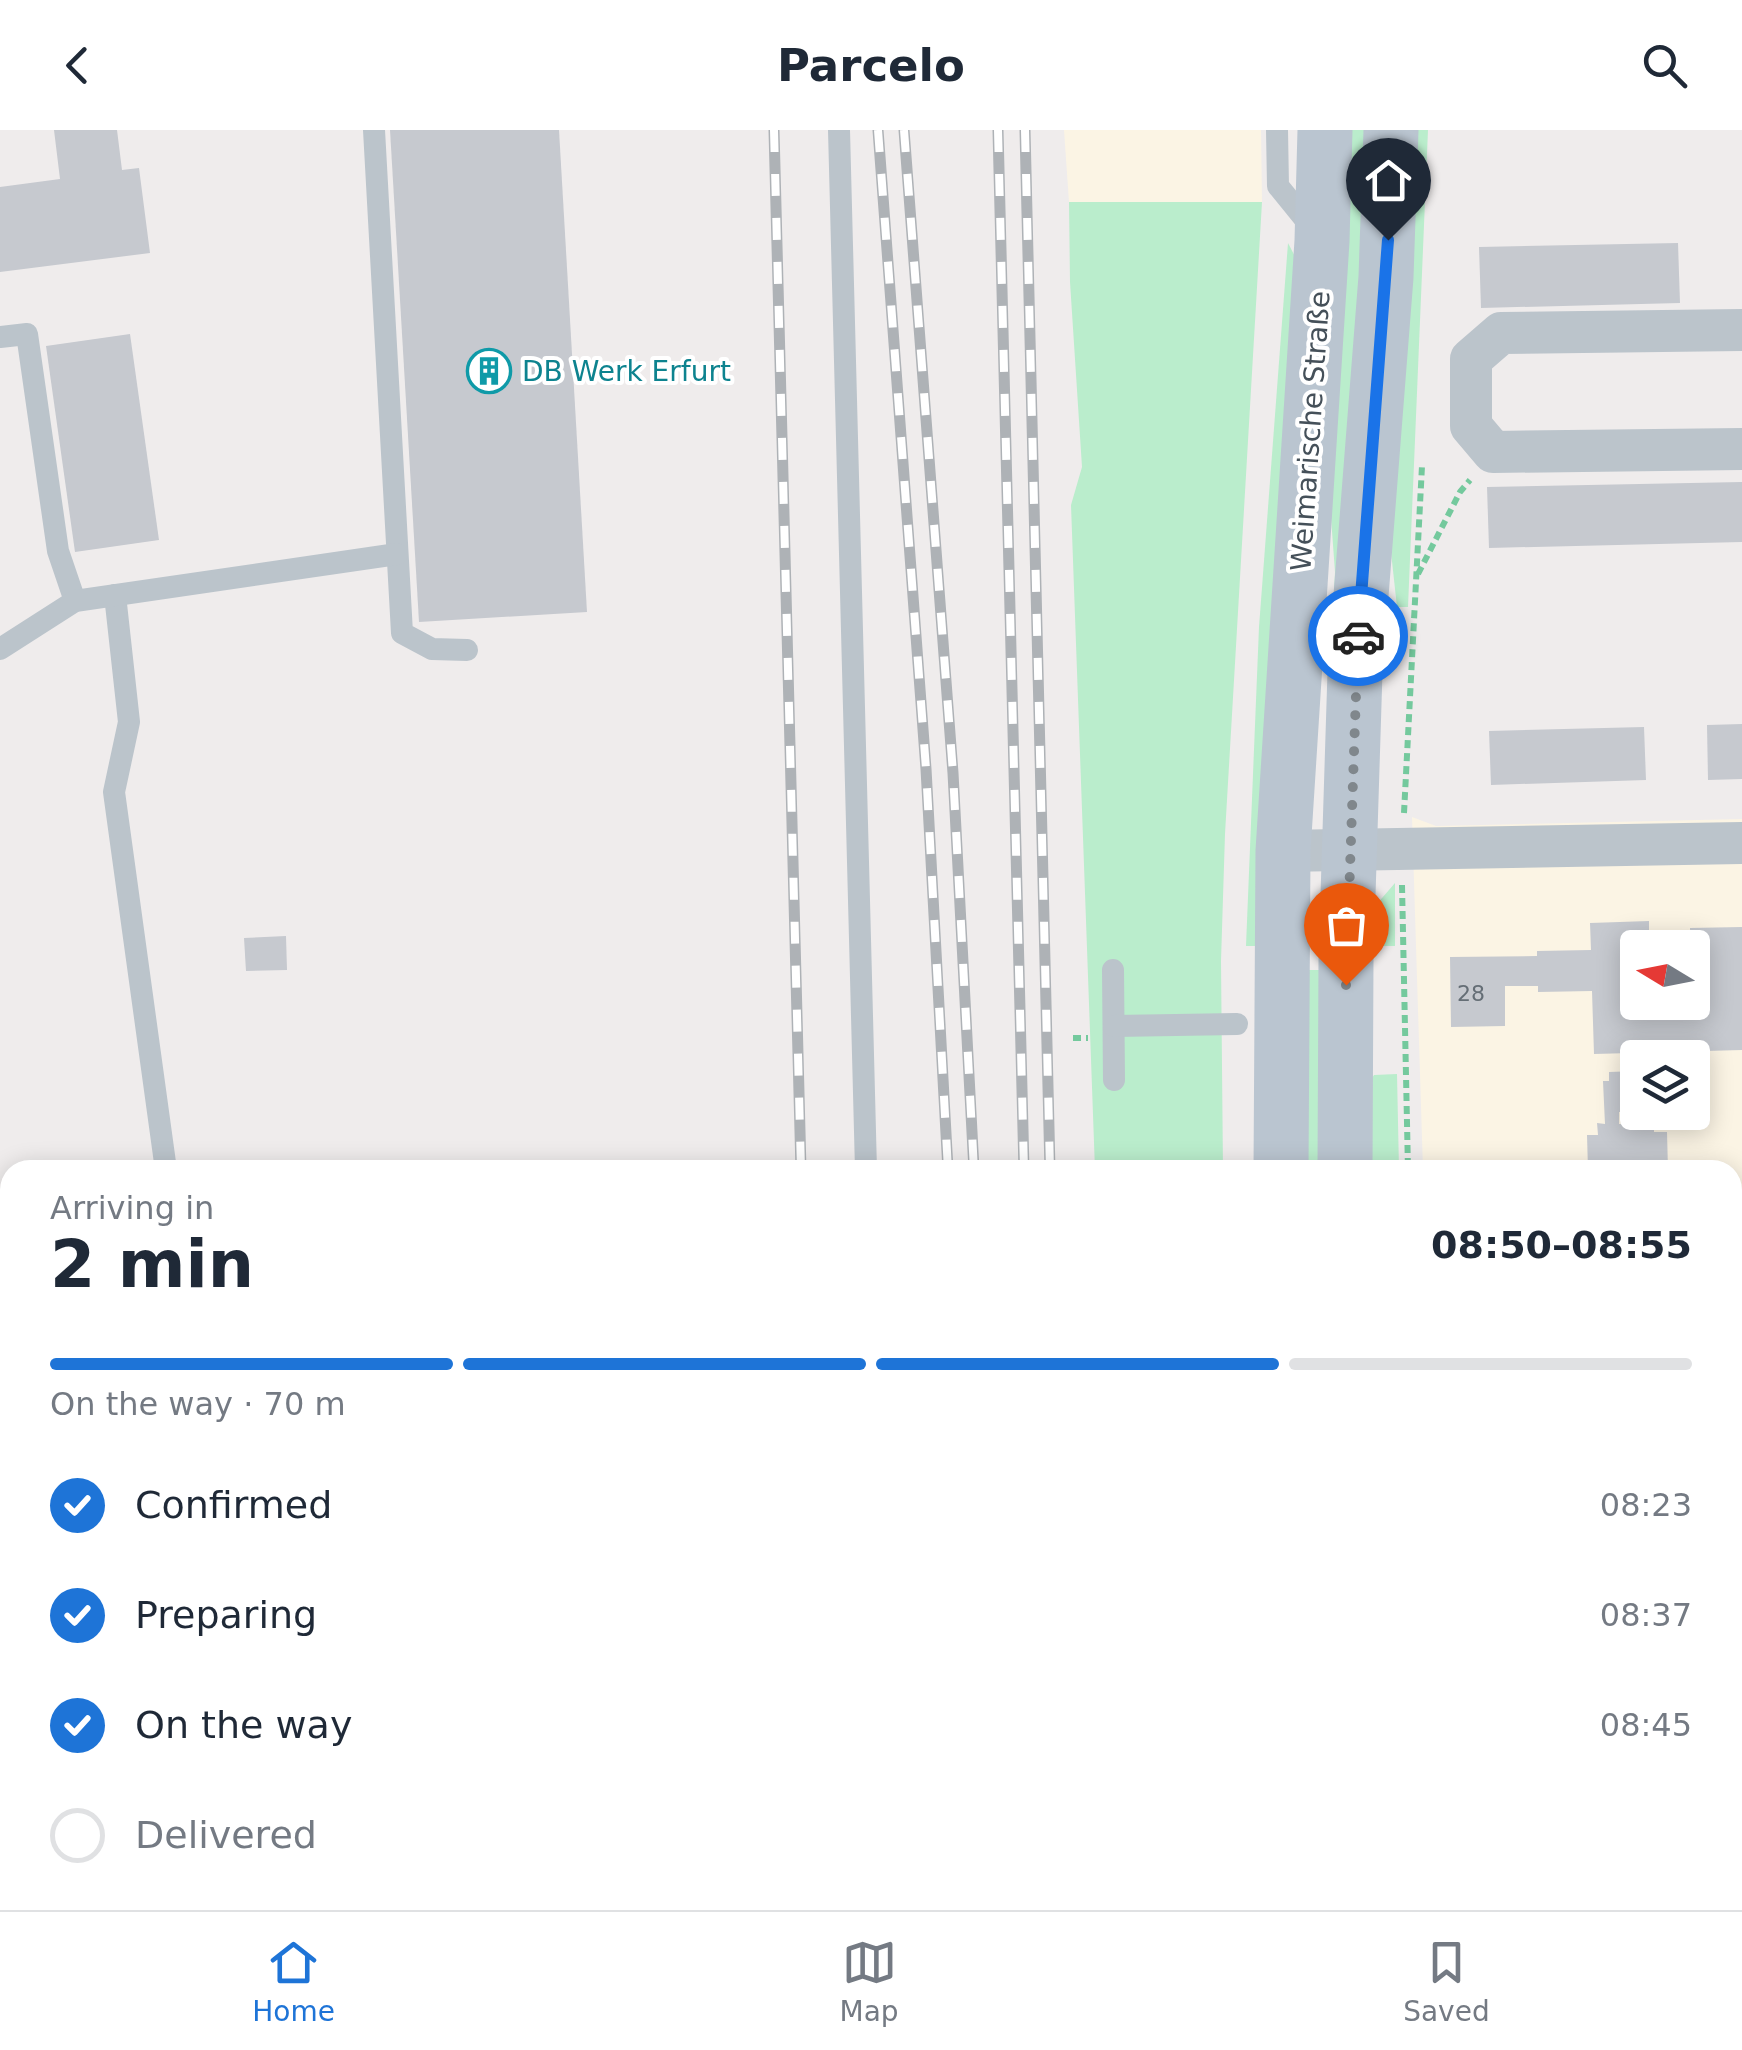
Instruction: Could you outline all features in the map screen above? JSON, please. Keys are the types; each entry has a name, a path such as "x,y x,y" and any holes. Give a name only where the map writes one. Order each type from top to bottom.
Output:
{"main road":[{"name":"Weimarische Straße","path":"1282,1160 1283,851 1326,130"},
{"path":"1344,1160 1355,672 1386,277 1390,130"}],"street":[{"path":"1742,330 1501,333 1471,360 1472,426 1493,452 1742,449"},
{"path":"1283,851 1742,842"}],"lane":[{"path":"374,130 402,633 432,650 466,650"},
{"path":"839,130 866,1160"},
{"path":"1277,130 1278,186 1322,241"},
{"path":"0,337 28,334 58,551 75,601"},
{"path":"0,650 75,601 398,554"},
{"path":"115,595 129,722 114,792 165,1160"},
{"path":"1114,970 1114,1080"},
{"path":"1114,1026 1236,1024"}],"path":[{"path":"1416,580 1460,492 1493,452"},
{"path":"1406,1051 1408,1160"}],"shaded area":[{"path":"1064,130 1261,130 1262,202 1069,202"},
{"path":"1412,817 1436,826 1742,819 1742,1160 1423,1160"}],"green space":[{"path":"1348,130 1371,130 1325,766 1335,572 1330,504"},
{"path":"1412,130 1428,130 1408,607 1397,607 1389,534"},
{"path":"1069,202 1262,202 1225,834 1221,961 1223,1160 1095,1160 1071,505 1082,467"},
{"path":"1288,243 1301,268 1261,946 1246,946 1259,627"},
{"path":"1395,883 1395,946 1375,946 1376,905"},
{"path":"1302,970 1326,970 1327,1160 1304,1160"},
{"path":"1397,1074 1399,1160 1367,1160 1366,1088 1374,1075"}],"building":[{"path":"54,130 117,130 122,170 139,168 150,253 0,272 0,187 60,179"},
{"name":"DB Werk Erfurt","path":"390,130 559,130 587,612 419,622"},
{"path":"1678,243 1680,303 1481,308 1479,247"},
{"path":"130,334 159,540 75,552 46,346"},
{"path":"1742,482 1742,542 1489,548 1487,487"},
{"path":"1742,724 1742,779 1708,780 1707,725"},
{"path":"1644,727 1646,780 1491,785 1489,731"},
{"path":"1649,921 1649,930 1620,930 1620,1020 1710,1020 1710,930 1690,928 1742,927 1742,1050 1710,1051 1710,1040 1620,1040 1620,1053 1594,1054 1592,991 1538,992 1538,986 1505,986 1505,1026 1451,1027 1450,957 1537,956 1537,951 1591,950 1590,923"},
{"path":"286,936 287,970 246,971 244,938"},
{"path":"1609,1072 1620,1072 1620,1130 1667,1132 1668,1160 1588,1160 1587,1135 1598,1135 1597,1123 1605,1124 1603,1081 1609,1081"}],"railway":[{"path":"774,130 801,1160"},
{"path":"878,130 926,769 947,1160"},
{"path":"904,130 953,773 973,1160"},
{"path":"998,130 1024,1160"},
{"path":"1025,130 1050,1160"}],"way so far":[{"path":"1346,985 1358,636"}],"place":[{"name":"DB Werk Erfurt","path":"489,371"}],"route":[{"path":"1358,636 1388,240"}]}
